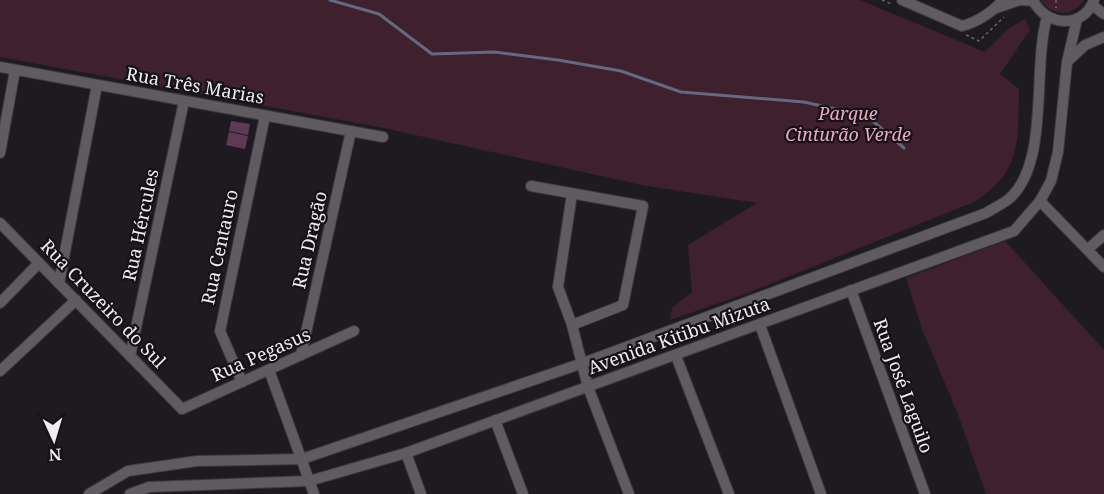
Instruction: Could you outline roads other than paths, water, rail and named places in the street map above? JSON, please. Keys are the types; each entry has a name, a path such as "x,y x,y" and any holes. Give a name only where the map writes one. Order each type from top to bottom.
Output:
{"street":[{"path":"902,0 962,26 1000,4 1020,0 1034,1 1047,17 1065,22 1077,19 1086,13 1093,3 1104,14"},
{"path":"88,494 128,471 197,461 302,459 583,363 986,213 1010,197 1030,165 1035,148 1043,30 1047,17"},
{"name":"Avenida Kitibu Mizuta","path":"130,494 149,488 193,489 309,481 406,453 1014,231 1040,201 1051,181 1058,152 1067,62 1077,19"},
{"path":"1067,62 1085,45 1104,37"},
{"name":"Rua Três Marias","path":"0,67 383,137"},
{"path":"0,153 15,70"},
{"path":"59,283 97,85"},
{"name":"Rua Hércules","path":"130,356 184,101"},
{"name":"Rua Centauro","path":"243,382 220,331 265,116"},
{"name":"Rua Dragão","path":"301,355 351,131"},
{"path":"531,186 644,206 623,305 572,325"},
{"path":"572,194 558,287 572,325 588,387 629,494"},
{"path":"1040,201 1104,267"},
{"name":"Rua Cruzeiro do Sul","path":"0,223 182,409"},
{"path":"1088,249 1104,235"},
{"path":"0,303 39,263"},
{"name":"Rua José Laguilo","path":"851,290 925,494"},
{"path":"0,371 76,300"},
{"path":"760,325 821,494"},
{"name":"Rua Pegasus","path":"182,409 354,331"},
{"path":"676,356 729,494"},
{"path":"269,370 314,494"},
{"path":"495,420 523,494"},
{"path":"406,453 421,494"},
{"path":"276,494 284,483"}],"waterway":[{"path":"330,0 379,14 432,54 494,52 558,60 621,71 681,92 804,102 867,116 904,148"}],"park label":[{"name":"Parque Cinturão Verde","path":"848,124"}]}
